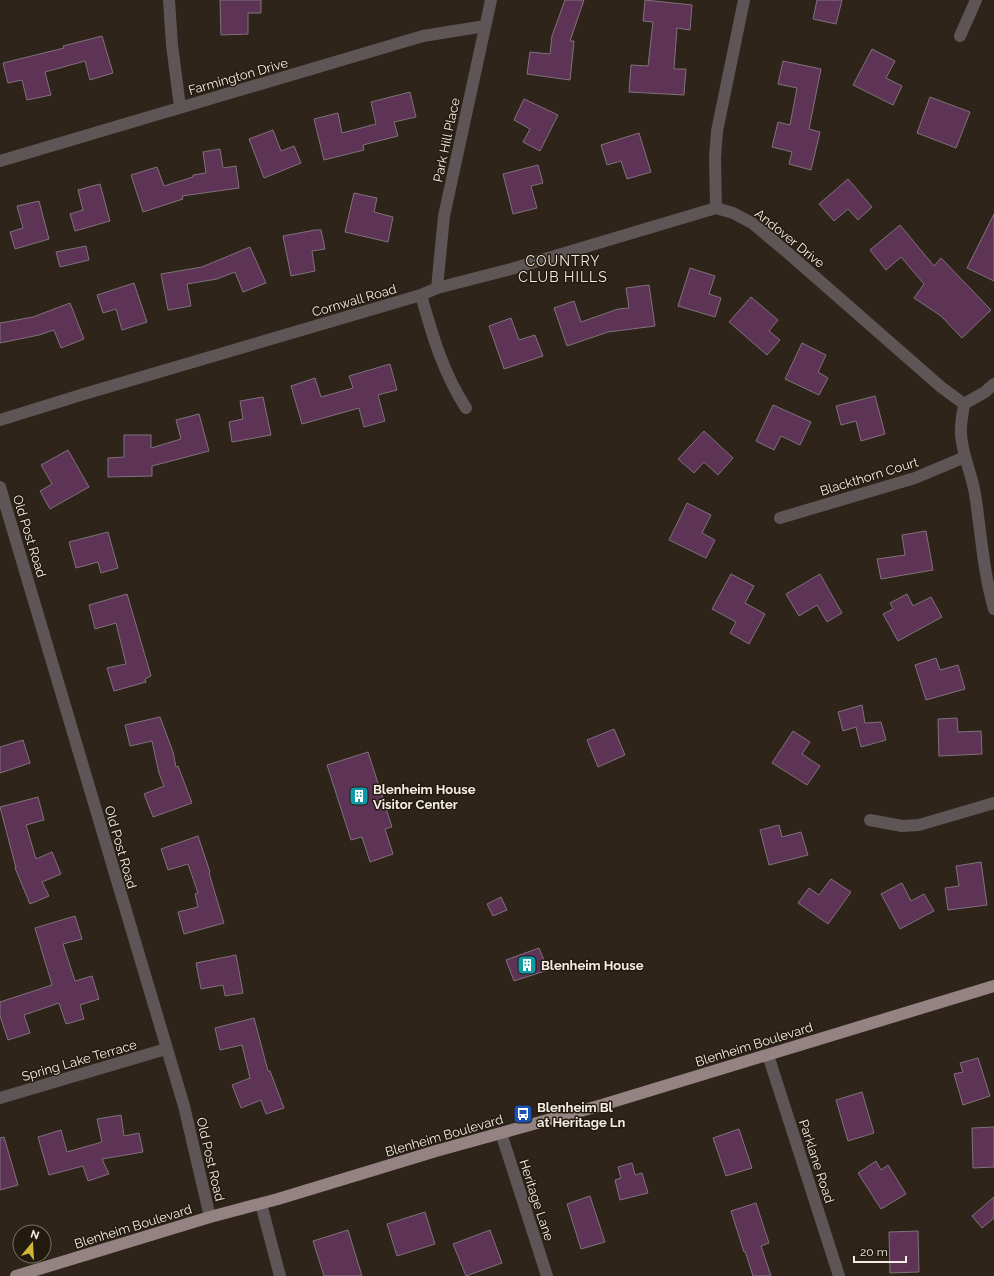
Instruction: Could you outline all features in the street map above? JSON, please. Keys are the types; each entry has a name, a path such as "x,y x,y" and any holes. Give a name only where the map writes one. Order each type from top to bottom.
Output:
{"main road":[{"name":"Blenheim Boulevard","path":"16,1276 436,1151 768,1055 994,986"}],"street":[{"path":"169,0 172,44 180,107"},
{"name":"Park Hill Place","path":"437,288 444,216 491,0"},
{"path":"716,208 715,157 717,131 744,0"},
{"path":"960,36 976,0"},
{"name":"Farmington Drive","path":"0,161 423,36 485,26"},
{"name":"Cornwall Road","path":"0,420 92,391 421,295 437,288 511,269 716,208"},
{"name":"Andover Drive","path":"716,208 733,213 752,223 941,387 964,404"},
{"path":"421,295 433,338 444,366 458,397 466,408"},
{"path":"994,384 985,392 964,404 960,434 975,492 982,553 989,591 994,608"},
{"name":"Blackthorn Court","path":"780,518 915,478 965,457"},
{"name":"Old Post Road","path":"0,487 184,1106 210,1218"},
{"path":"870,820 902,826 919,825 994,803"},
{"name":"Spring Lake Terrace","path":"0,1098 166,1049"},
{"name":"Parklane Road","path":"768,1055 839,1276"},
{"name":"Heritage Lane","path":"501,1133 547,1276"},
{"path":"261,1204 280,1276"}],"building":[{"path":"220,0 261,0 261,13 248,13 248,34 221,35"},
{"path":"565,0 584,0 570,41 574,41 570,80 527,74 530,52 550,54 552,36"},
{"path":"645,0 692,5 690,30 677,28 674,69 686,69 684,95 629,92 631,65 648,66 653,22 643,21"},
{"path":"817,0 842,0 836,24 813,19"},
{"path":"102,36 113,73 90,80 85,61 45,72 51,95 27,100 22,80 8,83 3,63 64,48 63,46"},
{"path":"872,49 895,61 886,78 902,86 893,105 853,85"},
{"path":"783,61 821,69 809,129 820,132 811,170 789,164 792,152 772,147 778,122 790,125 797,88 778,84"},
{"path":"410,92 416,117 394,122 398,136 363,145 364,150 324,160 314,119 338,113 342,133 376,124 371,102"},
{"path":"930,97 970,112 956,148 917,133"},
{"path":"524,99 558,115 540,151 523,142 530,129 514,120"},
{"path":"273,130 281,151 294,146 301,163 264,178 249,139"},
{"path":"639,133 651,172 627,179 621,161 607,165 601,145"},
{"path":"220,149 223,168 236,166 239,188 182,196 183,199 143,212 131,175 157,167 164,186 193,177 193,175 206,173 203,152"},
{"path":"538,165 543,183 531,186 537,208 513,214 503,174"},
{"path":"848,179 872,207 858,220 848,209 834,221 819,204"},
{"path":"100,184 110,221 75,231 70,214 83,210 78,190"},
{"path":"354,193 377,198 374,212 393,217 388,242 345,232"},
{"path":"39,201 49,239 15,249 10,232 23,228 17,206"},
{"path":"994,214 994,281 967,268"},
{"path":"900,225 934,266 941,258 991,310 962,338 941,316 914,298 924,284 901,257 886,270 870,250"},
{"path":"321,230 325,249 312,251 315,271 291,276 283,236"},
{"path":"86,246 89,260 60,267 56,252"},
{"path":"250,247 266,283 243,292 235,272 217,279 187,284 191,306 168,310 161,274 202,267"},
{"path":"690,268 715,276 709,294 721,298 715,317 678,306"},
{"path":"134,283 147,322 122,330 116,309 103,313 97,295"},
{"path":"649,285 655,326 608,332 567,346 554,308 574,301 581,322 618,309 629,308 626,288"},
{"path":"751,297 778,320 769,331 780,340 767,355 729,322"},
{"path":"70,303 84,339 61,348 54,330 39,335 0,343 0,323 33,317"},
{"path":"511,318 519,340 535,335 543,356 504,369 489,326"},
{"path":"802,343 826,355 818,372 828,378 819,395 785,379"},
{"path":"390,364 397,390 378,395 385,421 364,427 359,408 302,424 291,386 315,378 321,397 353,388 349,376"},
{"path":"875,396 885,434 861,441 856,421 841,425 836,406"},
{"path":"263,397 271,435 232,442 229,422 243,419 240,401"},
{"path":"773,405 811,422 800,445 781,436 774,450 756,441"},
{"path":"199,414 209,451 152,466 152,476 108,477 108,458 124,457 124,435 151,435 151,448 181,439 176,420"},
{"path":"704,431 733,458 718,475 704,462 694,473 678,459"},
{"path":"68,450 89,487 50,509 40,491 52,484 41,465"},
{"path":"687,503 711,515 702,533 715,540 706,558 669,540"},
{"path":"926,531 933,570 881,579 877,559 905,555 902,535"},
{"path":"108,532 118,568 101,573 98,562 76,568 69,542"},
{"path":"731,574 754,586 745,603 765,614 749,644 730,633 736,622 712,609"},
{"path":"820,574 842,613 827,622 817,605 799,616 786,594"},
{"path":"127,594 151,676 145,679 146,682 114,691 107,668 126,664 116,623 95,629 89,605"},
{"path":"907,594 913,606 931,597 942,617 898,641 883,614 893,609 890,603"},
{"path":"936,658 940,670 958,665 965,689 926,700 915,665"},
{"path":"862,705 865,723 881,722 886,740 861,747 856,727 843,731 838,712"},
{"path":"160,717 173,752 176,767 178,766 192,803 153,817 144,794 164,786 159,773 152,741 130,746 125,725"},
{"path":"957,718 958,732 981,731 982,754 939,756 938,719"},
{"path":"614,729 625,755 598,767 587,740"},
{"path":"793,731 810,742 802,754 820,766 807,785 772,763"},
{"path":"23,740 30,763 0,773 0,747"},
{"name":"Blenheim House Visitor Center","path":"368,752 392,827 385,829 393,854 370,862 362,837 351,840 327,765"},
{"path":"38,797 44,820 26,825 36,859 52,852 61,874 42,882 49,896 30,904 15,868 0,807"},
{"path":"779,825 782,837 801,832 808,855 769,865 760,830"},
{"path":"198,836 224,923 184,934 178,912 198,907 195,894 198,893 188,864 168,870 161,849"},
{"path":"981,862 987,905 948,910 945,888 959,886 956,866"},
{"path":"831,879 851,892 828,924 798,903 809,888 819,895"},
{"path":"902,883 911,901 924,894 934,911 900,929 881,894"},
{"path":"501,897 507,910 493,916 487,904"},
{"path":"75,916 82,939 63,944 75,981 92,976 99,999 80,1005 84,1019 66,1024 59,1003 24,1015 30,1033 8,1040 0,1016 0,1002 52,985 35,928"},
{"name":"Blenheim House","path":"539,948 548,970 514,981 506,960"},
{"path":"236,955 243,993 225,996 223,985 201,989 196,963"},
{"path":"254,1018 268,1071 270,1071 284,1108 266,1114 261,1100 241,1108 232,1085 250,1078 242,1045 220,1050 215,1028"},
{"path":"978,1058 990,1096 963,1105 954,1074 963,1072 960,1063"},
{"path":"862,1092 874,1133 848,1141 836,1100"},
{"path":"121,1115 124,1136 139,1133 143,1152 102,1159 109,1174 88,1181 83,1166 49,1175 38,1137 61,1130 67,1152 102,1142 97,1119"},
{"path":"994,1127 994,1167 973,1168 972,1128"},
{"path":"739,1129 752,1168 726,1176 713,1138"},
{"path":"4,1137 18,1185 0,1190 0,1138"},
{"path":"876,1161 881,1170 888,1165 906,1194 881,1209 858,1173"},
{"path":"632,1163 635,1175 642,1173 648,1193 620,1200 615,1180 621,1178 618,1167"},
{"path":"590,1196 605,1242 581,1249 567,1204"},
{"path":"994,1197 994,1218 982,1228 972,1216"},
{"path":"756,1203 769,1243 761,1246 771,1276 753,1276 731,1211"},
{"path":"425,1212 435,1244 397,1256 387,1224"},
{"path":"348,1230 362,1276 324,1276 313,1241"},
{"path":"490,1230 502,1263 466,1276 453,1244"},
{"path":"918,1231 919,1272 890,1273 889,1232"}],"place":[{"name":"Blenheim House Visitor Center","path":"359,796"},
{"name":"Blenheim House","path":"527,965"},
{"name":"Blenheim Bl at Heritage Ln","path":"523,1114"}],"district":[{"name":"COUNTRY CLUB HILLS","path":"563,270"}]}
